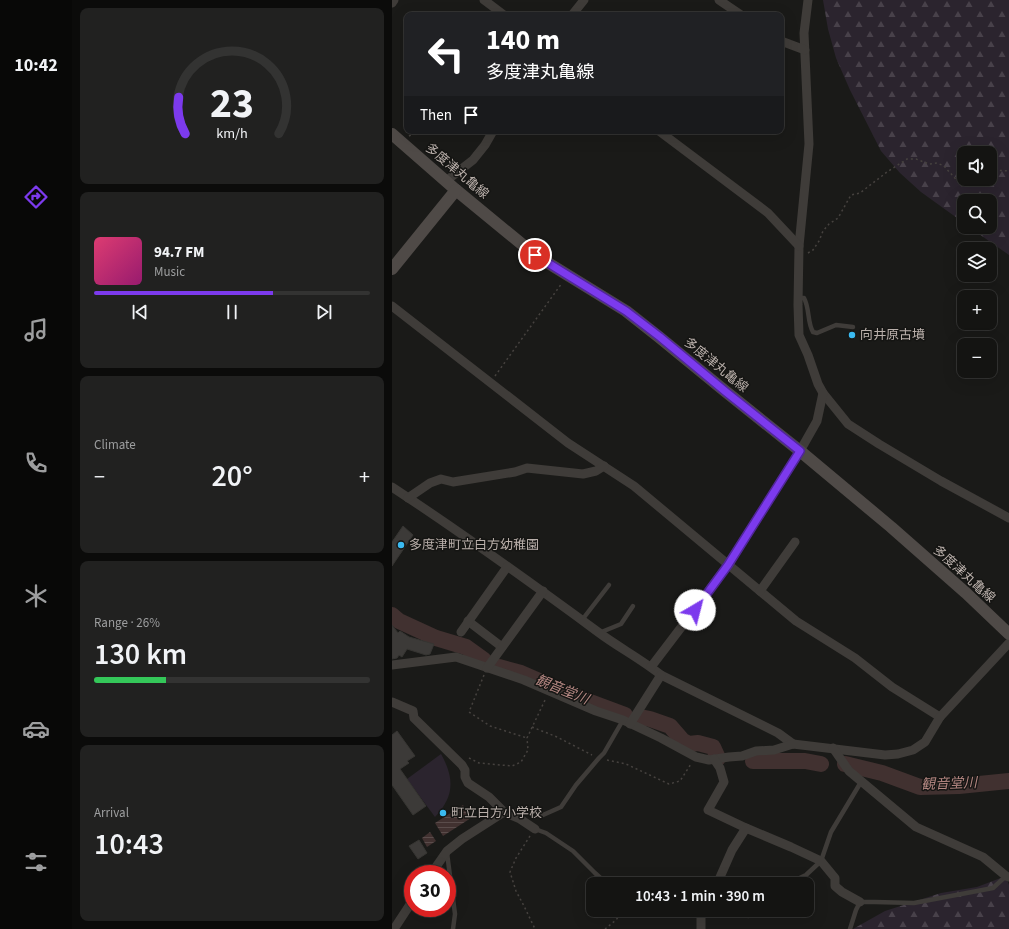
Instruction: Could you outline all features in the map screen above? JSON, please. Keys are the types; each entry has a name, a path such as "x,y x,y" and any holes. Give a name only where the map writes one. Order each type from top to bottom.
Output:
{"main road":[{"name":"多度津丸亀線","path":"396,138 535,255 626,311 660,337 891,527 966,593 1009,634"},
{"path":"392,269 456,190"}],"street":[{"path":"484,0 500,12"},
{"path":"574,12 584,0"},
{"path":"719,0 737,12"},
{"path":"808,0 804,33 809,144 799,246 799,335 818,384 823,394 848,424 941,481 1009,518"},
{"path":"784,42 805,50"},
{"path":"446,181 474,160 491,134"},
{"path":"663,134 768,213 799,246"},
{"path":"392,306 568,444 634,486 796,621 855,658 892,687 940,717"},
{"path":"651,666 728,565 800,451 817,421 823,394"},
{"path":"408,498 430,483 442,479 453,482 515,472 527,468 583,474 596,471 604,466"},
{"path":"392,487 600,633 651,666 660,674 773,730 793,744"},
{"path":"760,591 796,542"},
{"path":"460,632 507,567"},
{"path":"487,668 543,592"},
{"path":"468,621 502,646"},
{"path":"392,665 456,657 524,680 549,692 626,722 661,738 696,757 709,760 742,756 756,751 774,750 793,744 885,754 898,754 912,750 925,742 940,717 1009,642"},
{"path":"626,722 660,674"},
{"path":"392,702 413,711 414,718 462,765 465,770 465,777 468,783 489,797 504,812 520,819 535,829"},
{"path":"833,748 849,771 916,827 983,857 1007,876"},
{"path":"714,759 720,768 724,782 708,810 821,861 835,878 835,886 842,892 860,902"},
{"path":"437,865 447,851 462,839 504,812"},
{"path":"720,877 732,850 746,828"},
{"path":"394,929 404,914"},
{"path":"701,917 701,929"}],"lane":[{"path":"799,298 804,298 807,304 810,328 813,332 817,333 836,325 853,327"},
{"path":"582,620 609,584"},
{"path":"600,633 621,624 633,606"},
{"path":"504,812 518,811 543,815 561,807 576,785 604,753 626,722"},
{"path":"802,877 821,861 831,832 861,782"},
{"path":"535,829 546,833 573,851 600,877"},
{"path":"447,851 455,914 453,929"},
{"path":"850,929 860,902 914,903 992,888 1007,876"}],"path":[{"path":"396,138 413,134"},
{"path":"806,254 814,250 822,231 838,218 851,195 860,193 907,159 916,159 929,164 937,163 944,166 957,180"},
{"path":"997,170 1009,171"},
{"path":"490,382 568,275"},
{"path":"487,668 469,712 490,726 527,738"},
{"path":"468,758 479,763 512,766 521,762 528,750 527,738 549,692"},
{"path":"532,727 557,737 599,758 626,764 669,784 680,781 696,757"},
{"path":"535,829 516,858 510,872 516,891 535,929"},
{"path":"605,929 618,917"}],"green space":[{"path":"823,0 1009,0 1009,255 997,247 997,242 990,242 979,234 997,234 997,194 957,194 957,218 921,192 900,173 881,151 850,90 836,58 828,29"},
{"path":"441,754 449,772 450,787 446,802 435,817 407,779"},
{"path":"1006,876 1009,885 1009,929 853,929 885,911 941,893 977,887"}],"shaded area":[{"path":"463,805 471,818 443,836 435,823"},
{"path":"430,832 436,841 427,847 422,838"}],"building":[{"path":"403,526 413,535 392,566 392,542"},
{"path":"392,625 398,633 400,631 409,637 434,644 430,654 426,655 407,649 402,657 399,655 397,658 392,659"},
{"path":"397,731 415,756 407,761 409,763 400,769 426,806 413,815 392,785 392,735"},
{"path":"419,840 427,853 418,859 409,846"}],"waterway":[{"name":"観音堂川","path":"392,615 399,621 436,638 466,647 484,660"},
{"name":"観音堂川","path":"499,667 521,673 574,696 625,715"},
{"name":"観音堂川","path":"640,717 670,726 683,741 689,744 698,743 713,747 718,758"},
{"name":"観音堂川","path":"753,761 805,761 821,764"},
{"name":"観音堂川","path":"845,764 882,773 920,787 959,786 1009,781"}],"place":[{"name":"向井原古墳","path":"852,335"},
{"name":"多度津町立白方幼稚園","path":"401,545"},
{"name":"町立白方小学校","path":"443,813"}],"route":[{"path":"535,255 626,311 800,451 728,565 695,610"}]}
